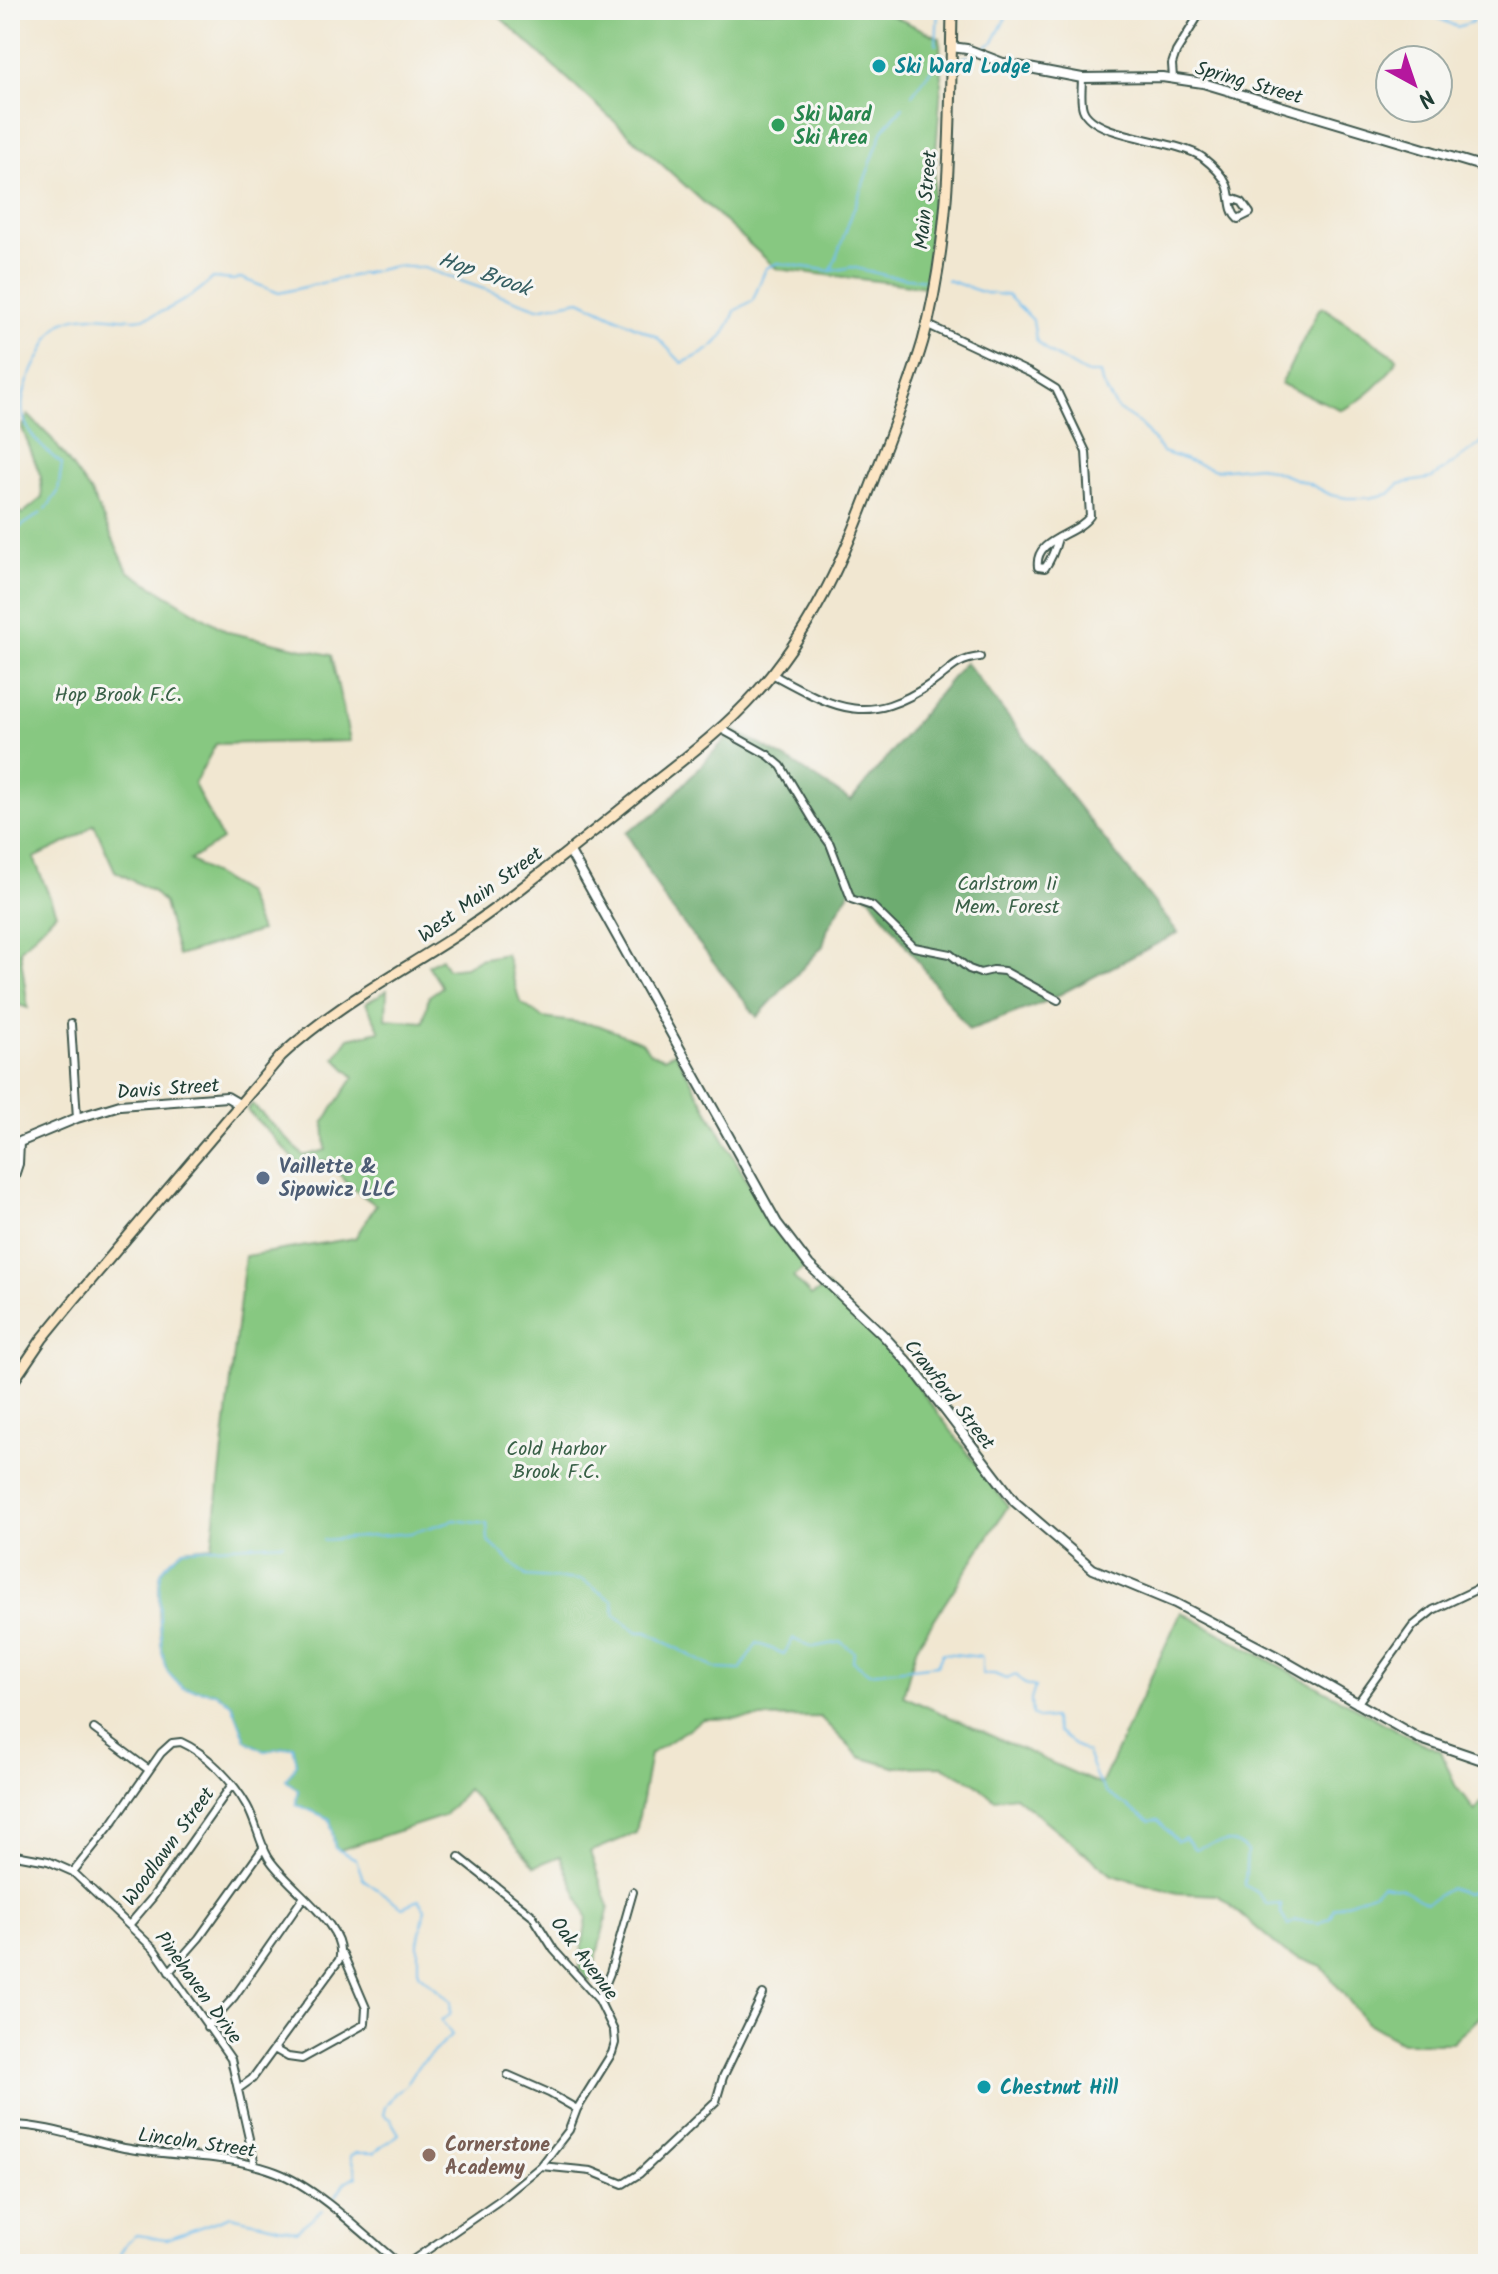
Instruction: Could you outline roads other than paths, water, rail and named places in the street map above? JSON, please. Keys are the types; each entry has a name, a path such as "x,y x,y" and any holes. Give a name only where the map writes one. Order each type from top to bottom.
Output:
{"main road":[{"name":"Main Street","path":"908,389 936,279 943,215 952,10"},
{"name":"West Main Street","path":"10,1386 42,1339 281,1056 354,999 465,931 721,729 772,674 812,617 835,575 908,389"}],"street":[{"path":"1173,78 1172,64 1176,52 1202,10"},
{"name":"Spring Street","path":"951,47 967,49 1003,63 1082,78 1173,78 1203,83 1488,168"},
{"path":"1082,78 1082,106 1087,117 1107,128 1180,147 1198,155 1218,171 1227,184 1231,198"},
{"path":"926,324 1030,373 1056,389 1086,452 1090,516 1078,529 1048,542 1039,553 1038,567 1045,568 1050,561 1058,538"},
{"path":"772,674 831,704 862,711 901,699 933,682 960,661 980,657"},
{"path":"721,729 768,755 781,766 830,844 851,899 872,906 914,947 950,954 969,969 980,973 1004,971 1058,1000"},
{"name":"Crawford Street","path":"569,850 768,1210 814,1270 912,1367 1015,1502 1093,1569 1175,1603 1274,1655 1418,1738 1488,1762"},
{"path":"71,1024 77,1118"},
{"name":"Davis Street","path":"10,1146 77,1118 138,1103 227,1097 239,1104"},
{"path":"10,1191 19,1164 20,1142"},
{"path":"1357,1704 1413,1626 1433,1610 1488,1584"},
{"path":"94,1729 149,1770"},
{"path":"73,1872 169,1746 176,1741 181,1742 201,1753 247,1806 264,1847 279,1872 327,1919 366,2008 365,2024 302,2059 288,2057 274,2049"},
{"name":"Woodlawn Street","path":"130,1924 231,1786"},
{"path":"169,1972 199,1938 264,1847"},
{"name":"Pinehaven Drive","path":"10,1854 48,1861 73,1872 154,1949 231,2059 255,2165"},
{"name":"Oak Avenue","path":"407,2264 497,2202 541,2166 565,2136 577,2109 614,2048 614,2031 599,2000 554,1950 532,1915 459,1857"},
{"path":"599,2000 633,1892"},
{"path":"207,2027 227,2006 303,1898"},
{"path":"238,2089 248,2083 274,2049 339,1960 341,1951"},
{"path":"541,2166 591,2171 623,2184 639,2174 716,2101 723,2077 763,1994"},
{"path":"508,2075 577,2109"},
{"name":"Lincoln Street","path":"10,2125 125,2148 255,2165 277,2172 308,2190 399,2264"}],"waterway":[{"path":"936,45 938,10"},
{"name":"Hop Brook","path":"981,49 993,42 1010,10"},
{"name":"Hop Brook","path":"1421,10 1457,27 1472,22 1478,10"},
{"path":"934,64 937,54"},
{"name":"Hop Brook","path":"960,59 968,56"},
{"name":"Hop Brook","path":"912,95 934,66 944,63"},
{"name":"Hop Brook","path":"46,509 58,492 62,464 46,451 27,427 23,402 25,388 48,341 57,327 66,321 90,316 133,319 153,315 187,298 213,278 241,278 279,293 395,266 424,268 538,308 580,300 657,337 682,363 716,344 735,311 753,300 766,268 778,263 831,271 883,130 903,107"},
{"path":"831,271 852,267 888,276 927,280"},
{"path":"947,280 985,293 1007,295 1033,320 1036,340 1047,351 1085,373 1100,373 1102,383 1117,409 1140,424 1163,452 1216,470 1259,466 1331,495 1369,498 1389,494 1399,484 1432,478 1480,444 1488,433"},
{"name":"Hop Brook","path":"10,534 41,513"},
{"path":"323,1540 411,1533 454,1520 487,1524 488,1541 526,1576 582,1580 613,1601 615,1615 638,1632 647,1632 718,1669 740,1670 757,1643 784,1654 793,1639 813,1647 841,1642 854,1652 853,1661 869,1673 937,1665 943,1653 982,1657 982,1674 994,1674 1006,1679 1016,1675 1025,1684 1035,1687 1031,1700 1032,1715 1039,1719 1053,1718 1058,1733 1087,1753 1097,1779 1107,1793 1149,1821 1158,1820 1177,1841 1185,1838 1195,1849 1222,1842 1242,1846 1247,1851 1245,1885 1258,1893 1267,1905 1281,1904 1281,1914 1288,1925 1295,1920 1319,1923 1330,1917 1334,1908 1373,1893 1382,1885 1401,1888 1427,1903 1450,1888 1466,1894 1488,1885"},
{"path":"283,1543 184,1549 166,1565 160,1578 160,1604 167,1670 183,1688 215,1692 232,1704 246,1740 264,1751 293,1746 297,1763 286,1780 298,1790 296,1804 330,1819 335,1848 356,1859 363,1879 402,1907 419,1900 425,1909 418,1942 418,1973 451,2001 450,2015 441,2020 452,2035 418,2066 406,2085 395,2093 385,2107 383,2115 390,2119 399,2134 375,2153 350,2156 357,2176 345,2182 333,2200"},
{"path":"122,2264 120,2254 136,2235 167,2239 231,2216 296,2231 322,2210"}],"place":[{"name":"Ski Ward Lodge","path":"879,66"},
{"name":"Ski Ward Ski Area","path":"778,125"},
{"name":"Vaillette & Sipowicz LLC","path":"263,1178"},
{"name":"Chestnut Hill","path":"984,2087"},
{"name":"Cornerstone Academy","path":"429,2155"}],"park label":[{"name":"Hop Brook F.C.","path":"118,694"},
{"name":"Carlstrom Ii Mem. Forest","path":"1007,894"},
{"name":"Cold Harbor Brook F.C.","path":"556,1460"}]}
